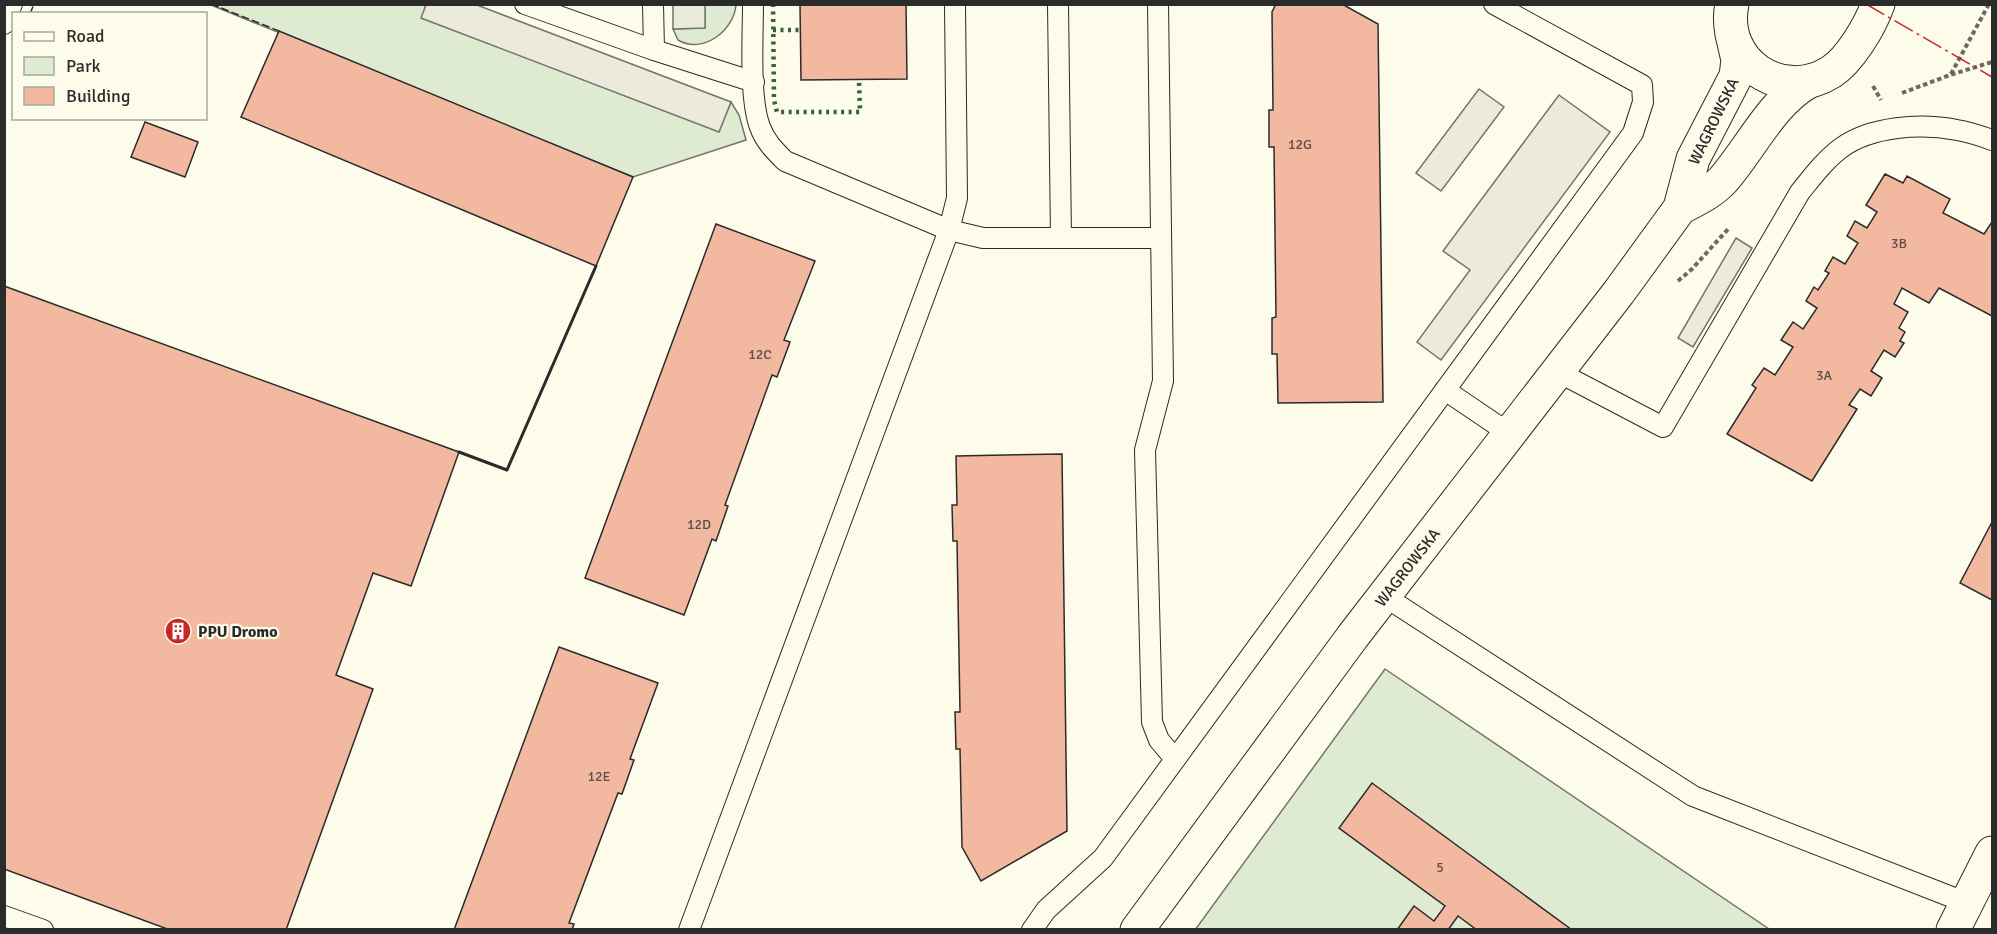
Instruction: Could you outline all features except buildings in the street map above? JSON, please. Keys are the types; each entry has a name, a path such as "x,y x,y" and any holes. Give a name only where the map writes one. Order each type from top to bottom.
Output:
{"street":[{"name":"WAGROWSKA","path":"1680,208 1708,193 1723,180 1780,103 1795,90 1830,73 1845,62 1878,4"},
{"name":"WAGROWSKA","path":"1137,930 1384,596 1558,372 1680,208 1693,159 1736,76 1738,60 1732,19"},
{"path":"1732,19 1736,45 1747,62 1762,75 1782,82 1808,82"},
{"path":"1960,916 1992,853"}],"lane":[{"path":"4,24 12,4"},
{"path":"525,4 553,10 654,50 754,82"},
{"path":"653,4 654,50"},
{"path":"753,4 755,106 760,127 770,146 785,161 949,230 983,238 1161,238"},
{"path":"689,930 949,230 957,198 955,4"},
{"path":"1058,4 1061,238"},
{"path":"1158,4 1163,381 1145,450 1152,722 1159,740 1175,759"},
{"path":"1032,930 1046,910 1103,858 1633,133 1642,102 1642,84 1494,4"},
{"path":"1558,372 1663,427 1800,192 1820,167 1842,147 1870,134 1924,127 1956,129 1992,140"},
{"path":"1445,390 1509,434"},
{"path":"1384,596 1693,796 1960,916"},
{"path":"4,915 43,930"}],"path":[{"path":"1950,75 1989,4"},
{"path":"1900,94 1992,62"},
{"path":"1882,102 1891,98"}],"green space":[{"path":"211,5 426,5 422,18 719,131 731,102 739,115 746,140 633,177"},
{"path":"705,5 736,5 730,23 716,38 697,44 688,44 678,40 673,29 705,28"},
{"path":"1385,669 1769,929 1195,930"}],"shaded area":[{"path":"426,5 477,5 731,102 719,132 421,18"},
{"path":"673,5 705,5 705,28 673,29"},
{"path":"1479,89 1504,107 1441,191 1416,173"},
{"path":"1559,95 1610,132 1441,360 1417,342 1470,270 1443,251"},
{"path":"1736,238 1752,248 1693,347 1678,338"}],"hedge":[{"path":"773,4 774,100 777,112 860,112 859,80"},
{"path":"773,30 800,30"}],"fence":[{"path":"31,12 34,4"},
{"path":"211,4 279,31"}],"wall":[{"path":"459,452 507,470 596,266"}],"power":[{"path":"1866,4 1992,77"}],"place":[{"name":"PPU Dromo","path":"178,631"}]}
